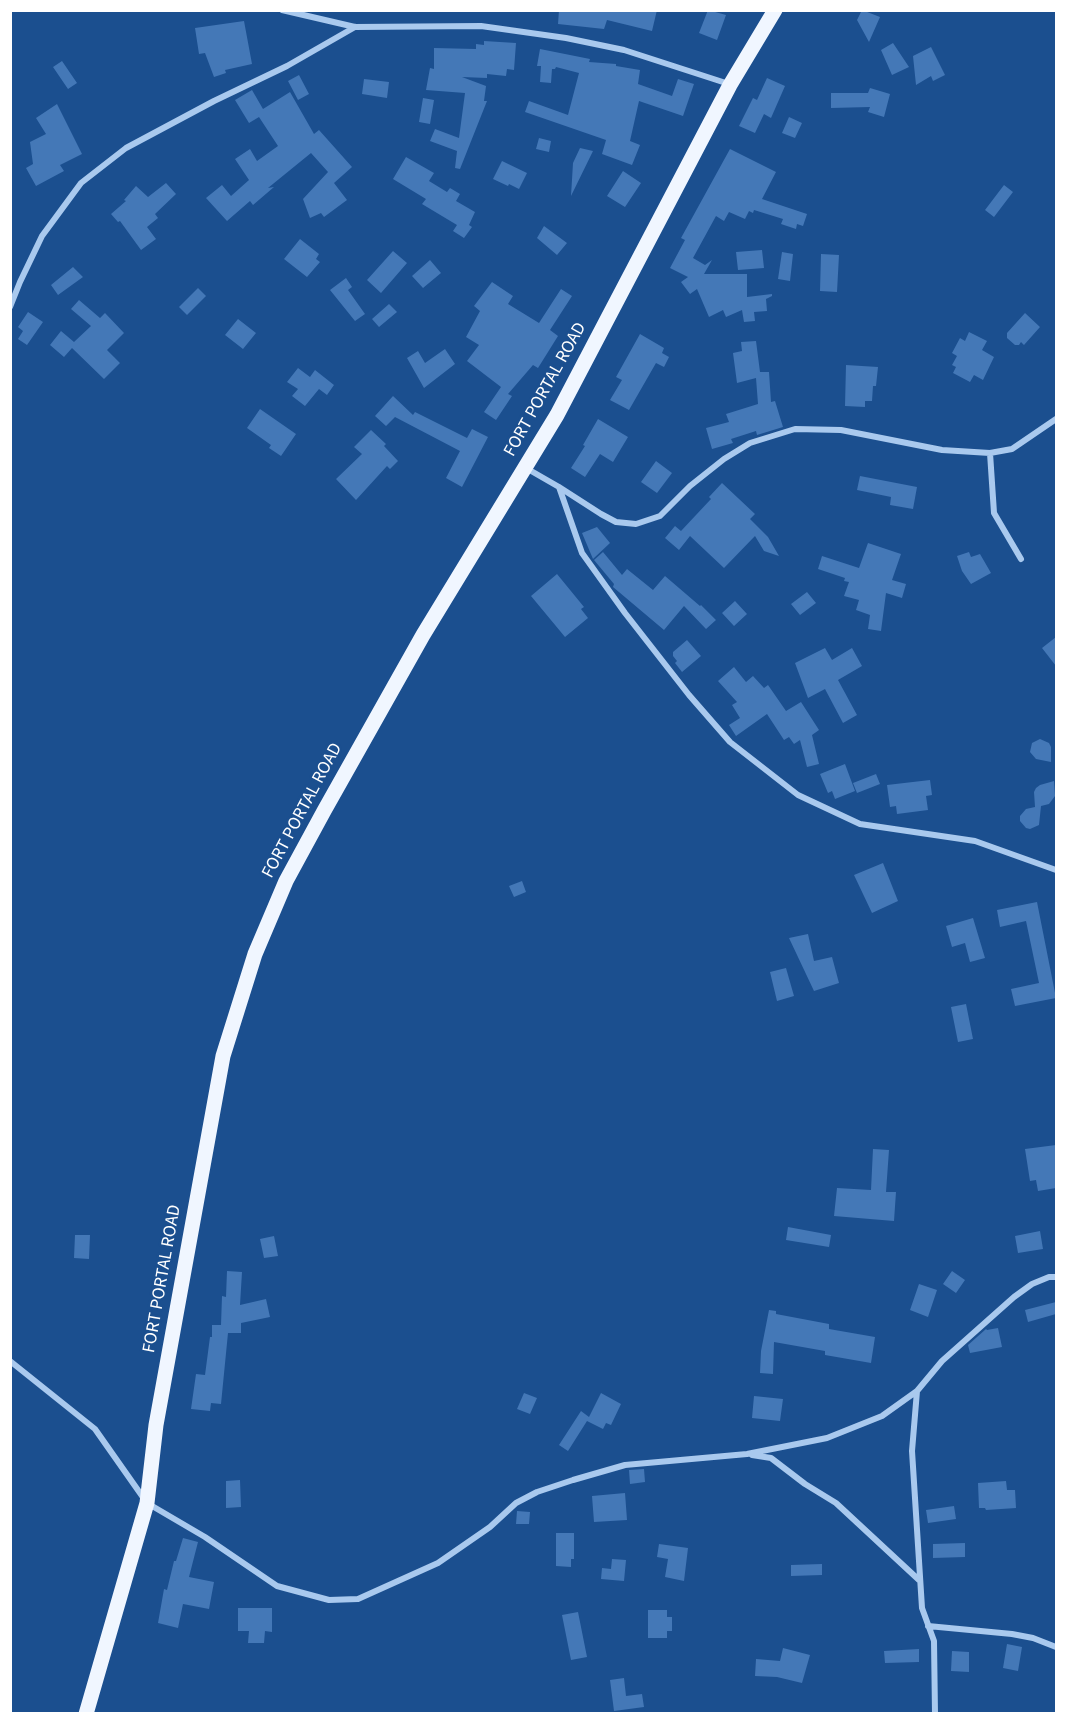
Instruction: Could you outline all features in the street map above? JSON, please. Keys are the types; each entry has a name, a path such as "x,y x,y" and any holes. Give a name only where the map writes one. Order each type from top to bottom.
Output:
{"main road":[{"name":"FORT PORTAL ROAD","path":"86,1713 147,1503 156,1425 223,1056 255,954 286,881 324,812 423,635 558,415 730,85 775,10"}],"street":[{"path":"282,10 355,27 481,26 566,38 624,50 730,85"},
{"path":"10,307 42,236 81,183 126,148 214,100 287,66 355,27"},
{"path":"526,468 616,522 636,524 660,516 690,486 724,459 750,443 795,429 841,430 942,450 990,453 1012,449 1056,418"},
{"path":"990,453 994,513 1021,559"},
{"path":"559,487 582,553 668,668 730,742 798,795 860,824 975,840 1056,870"},
{"path":"10,1361 95,1429 147,1503 205,1537 277,1586 329,1600 358,1599 438,1563 490,1527 516,1503 537,1492 625,1465 747,1454 827,1438 882,1416 917,1390 942,1361 1014,1297 1032,1284 1049,1277 1056,1277"},
{"path":"917,1390 912,1450 922,1608 934,1641 934,1713"},
{"path":"747,1454 771,1458 805,1484 836,1503 920,1580"},
{"path":"928,1626 1012,1634 1033,1638 1056,1647"}],"building":[{"path":"559,10 657,10 652,31 607,20 604,29 558,24"},
{"path":"708,10 726,15 717,40 699,33"},
{"path":"862,10 880,17 869,42 857,20"},
{"path":"244,21 252,64 225,70 226,73 214,77 205,53 199,54 195,28"},
{"path":"484,41 516,43 514,70 507,69 506,76 487,74 487,78 462,77 486,86 484,101 487,101 460,169 455,168 457,151 430,141 435,129 459,138 465,93 426,90 430,68 434,69 434,48 476,49 476,44 484,45"},
{"path":"893,43 909,67 892,75 881,50"},
{"path":"931,47 945,75 933,81 931,76 916,85 913,56"},
{"path":"540,49 590,59 589,62 616,64 616,66 640,70 638,84 672,96 678,79 694,84 683,116 639,101 630,141 640,145 632,165 602,154 606,140 525,112 529,101 568,115 579,73 556,67 552,69 551,83 540,82 541,66 537,66"},
{"path":"62,61 77,83 68,89 53,67"},
{"path":"299,75 309,94 298,100 288,81"},
{"path":"767,78 785,86 771,118 764,114 755,133 739,126 753,98 757,100"},
{"path":"364,79 389,82 387,98 362,94"},
{"path":"870,88 890,94 884,117 868,112 870,107 831,108 831,93 868,93"},
{"path":"252,90 263,109 290,92 314,134 319,130 352,167 334,183 347,200 324,217 321,213 310,218 303,199 328,172 311,153 268,188 274,187 253,205 250,201 227,221 206,198 222,185 231,196 249,180 235,159 250,149 257,161 278,146 259,117 249,123 235,100"},
{"path":"423,98 434,100 430,124 419,122"},
{"path":"57,104 82,154 60,165 64,171 36,186 26,168 33,164 30,142 46,134 36,118"},
{"path":"789,117 802,123 795,138 782,133"},
{"path":"539,138 551,141 549,152 536,149"},
{"path":"580,148 593,151 571,196 573,163"},
{"path":"730,149 776,172 762,199 807,214 803,226 797,224 796,229 781,224 783,219 754,210 753,213 749,211 745,219 729,212 724,221 716,216 693,258 705,265 712,260 704,274 747,274 747,297 772,294 766,299 767,311 754,312 755,321 744,322 742,310 726,317 723,310 709,317 697,289 690,294 681,282 688,277 670,268 685,240 681,238"},
{"path":"406,157 434,173 429,181 447,192 450,188 460,194 456,201 475,212 469,225 472,227 464,238 453,231 457,225 422,204 426,199 393,179"},
{"path":"502,161 527,173 519,189 493,179"},
{"path":"623,171 641,183 625,207 607,196"},
{"path":"166,183 176,194 155,214 158,218 147,227 156,239 141,250 120,221 118,222 111,214 126,201 124,200 136,186 148,197"},
{"path":"1004,185 1013,192 994,217 985,210"},
{"path":"544,226 567,243 557,255 537,238"},
{"path":"300,239 319,254 316,259 320,262 307,277 284,259"},
{"path":"762,250 764,268 738,270 736,252"},
{"path":"393,251 407,263 381,293 367,280"},
{"path":"782,252 793,254 790,281 778,279"},
{"path":"821,254 839,255 837,292 820,291"},
{"path":"430,260 441,273 423,288 412,276"},
{"path":"73,267 83,277 58,295 51,285"},
{"path":"346,278 352,287 348,290 365,314 355,321 330,290"},
{"path":"492,282 513,296 508,304 539,323 561,289 572,296 550,330 558,336 538,368 533,365 508,394 512,396 496,420 484,412 501,387 467,361 479,345 466,337 480,311 474,306"},
{"path":"198,288 206,296 187,315 179,307"},
{"path":"79,300 100,318 105,313 124,333 107,350 120,363 104,379 72,348 64,357 50,345 61,331 74,342 91,326 71,309"},
{"path":"389,304 397,312 379,327 372,319"},
{"path":"28,312 43,322 27,345 18,339 23,331 18,327"},
{"path":"1025,313 1040,327 1024,345 1021,342 1015,345 1007,338 1007,333"},
{"path":"238,319 256,333 243,349 225,335"},
{"path":"969,332 987,341 982,350 994,357 983,380 974,375 970,382 953,373 956,367 952,365 957,356 952,353 960,338 965,341"},
{"path":"640,334 664,348 662,353 669,357 664,367 656,363 629,410 610,400 622,380 616,377"},
{"path":"756,341 760,372 769,372 771,402 775,401 783,427 757,435 756,431 731,439 733,443 712,449 706,428 729,422 726,414 758,404 756,378 737,383 733,353 742,351 741,342"},
{"path":"445,349 455,364 424,388 407,358 418,351 425,363"},
{"path":"846,365 878,367 872,401 865,401 865,407 845,406"},
{"path":"298,368 310,377 315,370 334,385 327,395 319,389 305,406 292,396 298,389 287,382"},
{"path":"393,396 413,415 415,412 467,438 472,429 488,437 462,487 446,478 460,451 395,417 386,426 375,416"},
{"path":"260,409 296,434 281,456 269,448 271,445 247,428"},
{"path":"598,419 628,437 613,462 600,454 585,477 571,468"},
{"path":"371,430 386,444 384,446 398,461 390,469 387,466 356,500 336,479 362,454 354,447"},
{"path":"656,461 672,473 657,493 641,482"},
{"path":"860,476 917,487 913,509 890,505 891,497 857,490"},
{"path":"722,483 755,514 750,519 768,537 779,556 764,551 755,536 724,568 690,536 679,550 665,538 675,526 681,531 711,499 709,497"},
{"path":"597,527 610,543 593,559 582,533"},
{"path":"868,543 901,554 892,580 906,584 902,598 886,593 881,631 868,629 870,615 856,610 859,600 844,596 849,582 844,581 845,578 818,569 822,556 859,568"},
{"path":"603,552 622,575 627,569 653,590 665,576 716,620 706,629 684,606 664,630 613,587 614,584 594,560"},
{"path":"969,552 971,557 980,554 991,573 971,584 962,571 957,556"},
{"path":"557,574 584,607 581,609 588,618 565,637 531,596"},
{"path":"807,592 816,603 800,615 791,604"},
{"path":"735,601 747,614 734,626 722,613"},
{"path":"1056,637 1056,666 1042,648"},
{"path":"687,640 701,656 682,672 675,663 677,661 673,652"},
{"path":"825,648 832,660 852,648 862,666 838,680 857,715 843,723 825,689 808,698 795,663"},
{"path":"734,667 746,682 753,676 764,688 768,685 786,711 801,702 819,730 812,735 819,764 807,767 800,740 794,744 789,737 784,740 767,714 736,736 729,725 740,718 732,705 737,702 718,681"},
{"path":"1040,739 1049,743 1051,747 1051,762 1036,759 1030,752 1032,743"},
{"path":"845,764 855,791 835,799 832,791 828,793 820,774"},
{"path":"876,774 880,784 857,793 853,783"},
{"path":"930,780 932,795 926,796 928,810 897,814 896,806 890,807 887,785"},
{"path":"1054,781 1055,796 1049,804 1041,806 1039,825 1030,829 1026,828 1020,821 1020,816 1026,809 1035,807 1036,788"},
{"path":"883,863 898,901 872,913 854,875"},
{"path":"522,881 526,892 514,897 509,886"},
{"path":"1037,902 1056,998 1015,1006 1011,989 1039,983 1026,921 1000,927 997,910"},
{"path":"973,918 985,958 970,962 965,943 952,947 946,926"},
{"path":"808,934 814,961 832,957 839,983 814,991 789,938"},
{"path":"786,968 794,996 777,1001 770,972"},
{"path":"966,1004 973,1039 958,1042 951,1007"},
{"path":"1056,1145 1056,1188 1038,1191 1036,1180 1030,1181 1025,1149"},
{"path":"873,1149 889,1150 886,1192 896,1192 894,1221 834,1216 837,1188 871,1190"},
{"path":"788,1227 831,1235 829,1247 786,1240"},
{"path":"1040,1231 1043,1249 1018,1253 1015,1236"},
{"path":"75,1235 90,1235 89,1259 74,1258"},
{"path":"274,1236 278,1256 264,1258 260,1239"},
{"path":"227,1271 242,1272 240,1305 266,1299 270,1317 241,1323 241,1333 228,1333 221,1404 211,1403 210,1411 191,1409 196,1374 205,1375 212,1325 221,1325 222,1296 226,1297"},
{"path":"952,1271 965,1280 956,1293 943,1284"},
{"path":"919,1284 937,1290 928,1317 910,1310"},
{"path":"1056,1302 1056,1314 1028,1322 1025,1310"},
{"path":"769,1310 776,1311 776,1314 829,1324 829,1329 875,1337 871,1363 825,1355 825,1351 774,1342 773,1374 760,1373 761,1351"},
{"path":"998,1328 1002,1347 970,1353 968,1345 986,1329"},
{"path":"524,1393 537,1398 530,1414 517,1409"},
{"path":"601,1393 621,1404 611,1425 606,1423 603,1429 587,1421 568,1451 559,1445 581,1411 589,1417"},
{"path":"754,1396 783,1399 780,1421 752,1418"},
{"path":"644,1469 645,1482 630,1484 629,1470"},
{"path":"240,1480 241,1507 226,1508 226,1481"},
{"path":"1006,1481 1007,1490 1015,1490 1016,1508 986,1510 979,1508 978,1483"},
{"path":"625,1493 627,1520 594,1522 592,1496"},
{"path":"954,1506 956,1519 928,1523 926,1510"},
{"path":"517,1511 530,1512 529,1524 516,1524"},
{"path":"556,1533 574,1533 574,1559 571,1559 571,1567 556,1566"},
{"path":"183,1538 198,1542 189,1577 214,1582 209,1609 183,1604 178,1628 158,1623 164,1589 167,1590 174,1561 176,1561"},
{"path":"965,1543 965,1557 933,1558 933,1544"},
{"path":"659,1544 688,1548 684,1581 665,1577 668,1559 657,1557"},
{"path":"612,1559 626,1560 624,1581 601,1579 602,1568 611,1569"},
{"path":"822,1564 822,1575 791,1576 791,1565"},
{"path":"238,1608 272,1608 272,1632 265,1631 264,1643 248,1643 249,1631 238,1631"},
{"path":"648,1610 667,1610 667,1617 672,1617 672,1631 667,1631 667,1638 648,1638"},
{"path":"578,1612 587,1657 571,1660 562,1615"},
{"path":"1007,1644 1022,1647 1018,1671 1003,1668"},
{"path":"783,1648 810,1655 802,1683 777,1677 755,1676 756,1659 780,1661"},
{"path":"919,1649 919,1662 885,1663 884,1651"},
{"path":"952,1651 969,1652 969,1672 951,1671"},
{"path":"624,1678 626,1696 642,1694 644,1707 614,1711 610,1680"}]}
